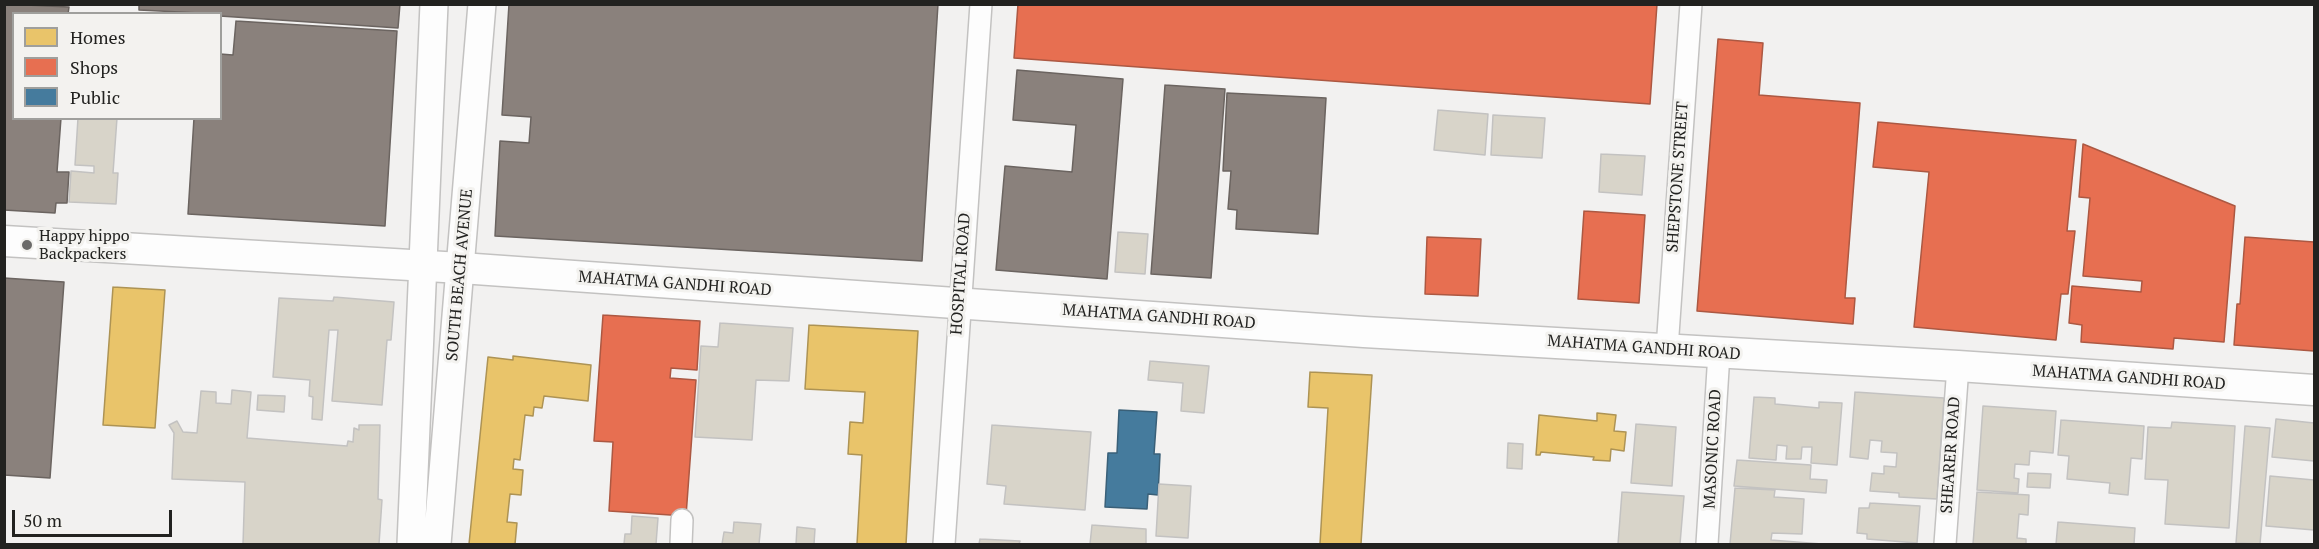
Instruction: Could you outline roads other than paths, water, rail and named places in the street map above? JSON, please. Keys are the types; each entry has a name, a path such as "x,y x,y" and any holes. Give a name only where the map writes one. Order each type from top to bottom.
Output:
{"main road":[{"name":"MAHATMA GANDHI ROAD","path":"4,241 461,268 1364,332 1958,366 2314,390"}],"street":[{"name":"SOUTH BEACH AVENUE","path":"411,544 434,4"},
{"name":"SOUTH BEACH AVENUE","path":"437,544 482,4"},
{"name":"HOSPITAL ROAD","path":"944,544 981,4"},
{"name":"SHEPSTONE STREET","path":"1667,349 1690,4"},
{"path":"429,104 473,107"},
{"name":"MASONIC ROAD","path":"1707,544 1719,353"},
{"name":"SHEARER ROAD","path":"1945,544 1958,366"},
{"path":"681,544 682,520"}],"place":[{"name":"Happy hippo Backpackers","path":"27,245"}]}
